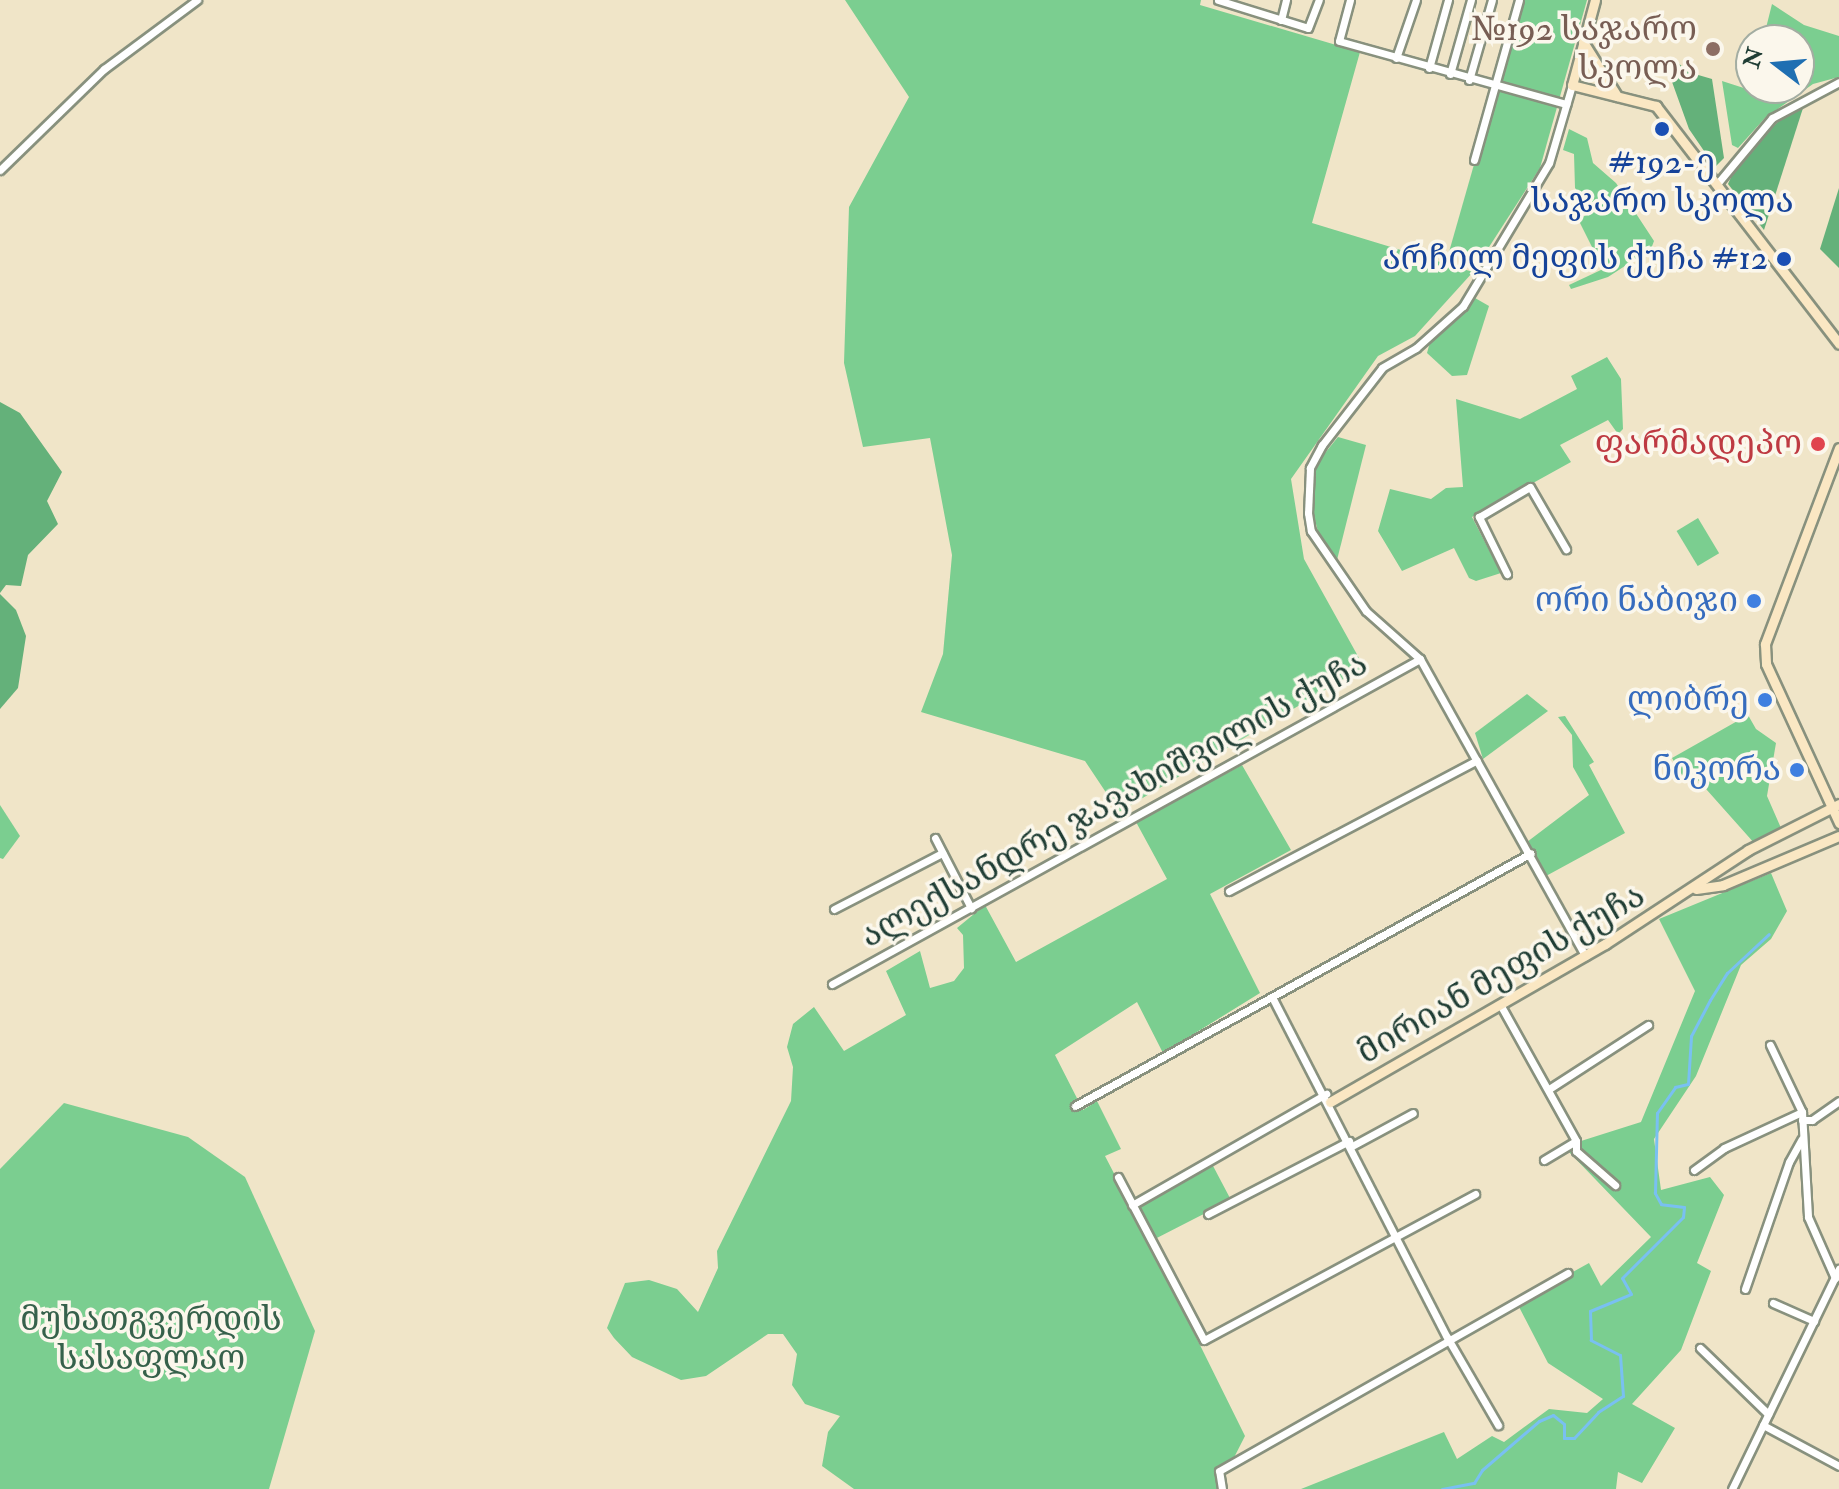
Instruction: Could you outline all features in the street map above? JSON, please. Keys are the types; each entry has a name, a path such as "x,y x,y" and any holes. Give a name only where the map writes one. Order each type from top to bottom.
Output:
{"street":[{"path":"0,170 104,69 197,0"},
{"path":"1218,0 1311,27 1319,0"},
{"path":"1281,20 1286,0"},
{"path":"1350,0 1339,41 1494,88 1566,104"},
{"path":"1396,58 1416,0"},
{"path":"1429,68 1448,0"},
{"path":"1450,74 1471,0"},
{"path":"1469,80 1492,0"},
{"path":"1474,160 1519,0"},
{"path":"1585,956 1531,853 1420,659 1366,611 1311,531 1308,513 1310,468 1322,445 1391,355 1416,348 1463,306 1549,163 1595,0"},
{"path":"1583,42 1617,96"},
{"path":"1717,184 1772,118 1839,82"},
{"path":"1572,85 1656,106 1839,344"},
{"path":"1839,448 1765,644 1766,664 1836,805 1839,823"},
{"path":"1507,574 1479,517 1530,487 1566,549"},
{"name":"ალექსანდრე ჯავახიშვილის ქუჩა","path":"832,984 1420,659"},
{"path":"1229,891 1477,760"},
{"name":"მირიან მეფის ქუჩა","path":"1328,1098 1501,1006 1696,889 1718,869 1836,805"},
{"name":"მირიან მეფის ქუჩა","path":"1696,889 1727,883 1839,836"},
{"path":"935,838 971,908"},
{"path":"834,909 942,853"},
{"path":"1075,1106 1531,853"},
{"path":"1718,869 1717,876 1727,883"},
{"path":"1272,997 1400,1236 1447,1337 1498,1425"},
{"path":"1501,1006 1549,1089 1581,1157 1615,1185"},
{"path":"1549,1089 1648,1025"},
{"path":"1770,1045 1802,1116 1808,1217 1835,1278"},
{"path":"1132,1205 1328,1098"},
{"path":"1694,1170 1724,1148 1802,1116 1812,1120 1839,1101"},
{"path":"1208,1214 1413,1113"},
{"path":"1745,1289 1789,1162 1802,1139"},
{"path":"1544,1160 1576,1141"},
{"path":"1118,1177 1204,1340 1475,1194"},
{"path":"1732,1489 1839,1269"},
{"path":"1222,1489 1219,1471 1447,1337 1568,1273"},
{"path":"1773,1303 1814,1321"},
{"path":"1700,1348 1768,1414"},
{"path":"1763,1425 1839,1466"}],"green space":[{"path":"845,0 1201,0 1200,5 1360,52 1312,223 1473,272 1415,336 1378,356 1291,479 1304,559 1364,667 1119,812 1085,761 921,712 943,654 952,555 930,438 863,447 844,363 849,207 909,97"},
{"path":"1521,0 1587,0 1540,168 1480,261 1449,252"},
{"path":"1772,4 1802,24 1767,24"},
{"path":"1815,28 1839,36 1839,77 1815,83"},
{"path":"1673,58 1688,72 1712,79 1724,158 1715,167 1689,129 1667,68"},
{"path":"1722,81 1735,85 1735,104 1785,104 1765,118 1738,148 1732,145"},
{"path":"1803,108 1764,230 1728,184 1740,157 1792,109"},
{"path":"1569,129 1587,138 1593,163 1616,183 1654,241 1651,249 1608,277 1571,289 1569,285 1603,269 1578,219 1595,211 1575,188 1574,154 1563,150"},
{"path":"1839,188 1839,268 1820,249"},
{"path":"1475,298 1489,306 1467,375 1452,376 1427,353 1430,342"},
{"path":"1607,357 1621,379 1623,429 1618,434 1608,420 1560,445 1571,462 1472,517 1501,573 1476,581 1469,578 1454,548 1402,571 1378,531 1390,489 1431,499 1446,488 1463,487 1456,399 1520,419 1577,389 1571,376"},
{"path":"0,402 20,413 62,472 47,501 58,524 28,555 21,586 6,585 0,593"},
{"path":"1338,437 1366,445 1337,560 1319,536 1312,508 1316,464"},
{"path":"1698,518 1719,553 1698,566 1677,531"},
{"path":"0,594 16,610 26,636 18,688 0,709"},
{"path":"1527,694 1548,711 1483,759 1475,733"},
{"path":"1748,715 1756,729 1776,743 1767,796 1781,828 1755,844 1690,771 1682,775 1672,758"},
{"path":"1565,716 1594,762 1589,765 1625,833 1546,876 1527,842 1589,795 1573,767 1572,735 1558,717"},
{"path":"1242,765 1291,850 1210,894 1260,993 1163,1053 1137,1002 1055,1055 1083,1110 1097,1101 1121,1149 1105,1156 1133,1210 1212,1164 1231,1200 1149,1242 1245,1436 1218,1489 854,1489 822,1466 828,1432 840,1416 805,1404 792,1385 797,1354 783,1334 768,1334 706,1376 681,1380 632,1357 614,1338 607,1328 625,1283 649,1280 677,1289 698,1312 718,1268 717,1251 791,1101 793,1067 787,1047 793,1024 814,1007 844,1051 906,1015 886,971 920,951 930,988 954,981 964,968 963,935 957,928 985,905 1016,962 1167,879 1136,822"},
{"path":"0,805 20,836 3,859 0,858"},
{"path":"1771,873 1787,911 1771,939 1741,965 1696,1076 1654,1139 1661,1190 1710,1177 1724,1195 1697,1263 1711,1271 1681,1350 1632,1404 1675,1428 1642,1483 1618,1472 1616,1489 1301,1489 1444,1432 1457,1459 1492,1436 1504,1442 1549,1409 1587,1413 1603,1399 1548,1363 1517,1303 1589,1263 1601,1286 1651,1237 1569,1152 1581,1141 1641,1122 1695,991 1659,919"},
{"name":"მუხათგვერდის სასაფლაო","path":"64,1103 188,1137 245,1177 315,1331 269,1489 0,1489 0,1169"}],"waterway":[{"path":"1442,1489 1474,1483 1482,1470 1539,1421 1553,1415 1564,1424 1564,1438 1574,1438 1598,1412 1623,1396 1620,1355 1591,1340 1590,1311 1631,1294 1622,1278 1683,1217 1684,1207 1661,1204 1655,1193 1657,1113 1675,1087 1688,1084 1691,1036 1710,1000 1727,973 1769,934"}],"place":[{"name":"№192 საჯარო სკოლა","path":"1713,49"},
{"name":"#192-ე საჯარო სკოლა","path":"1662,129"},
{"name":"არჩილ მეფის ქუჩა #12","path":"1784,259"},
{"name":"ფარმადეპო","path":"1818,444"},
{"name":"ორი ნაბიჯი","path":"1754,601"},
{"name":"ლიბრე","path":"1765,700"},
{"name":"ნიკორა","path":"1797,770"}]}
